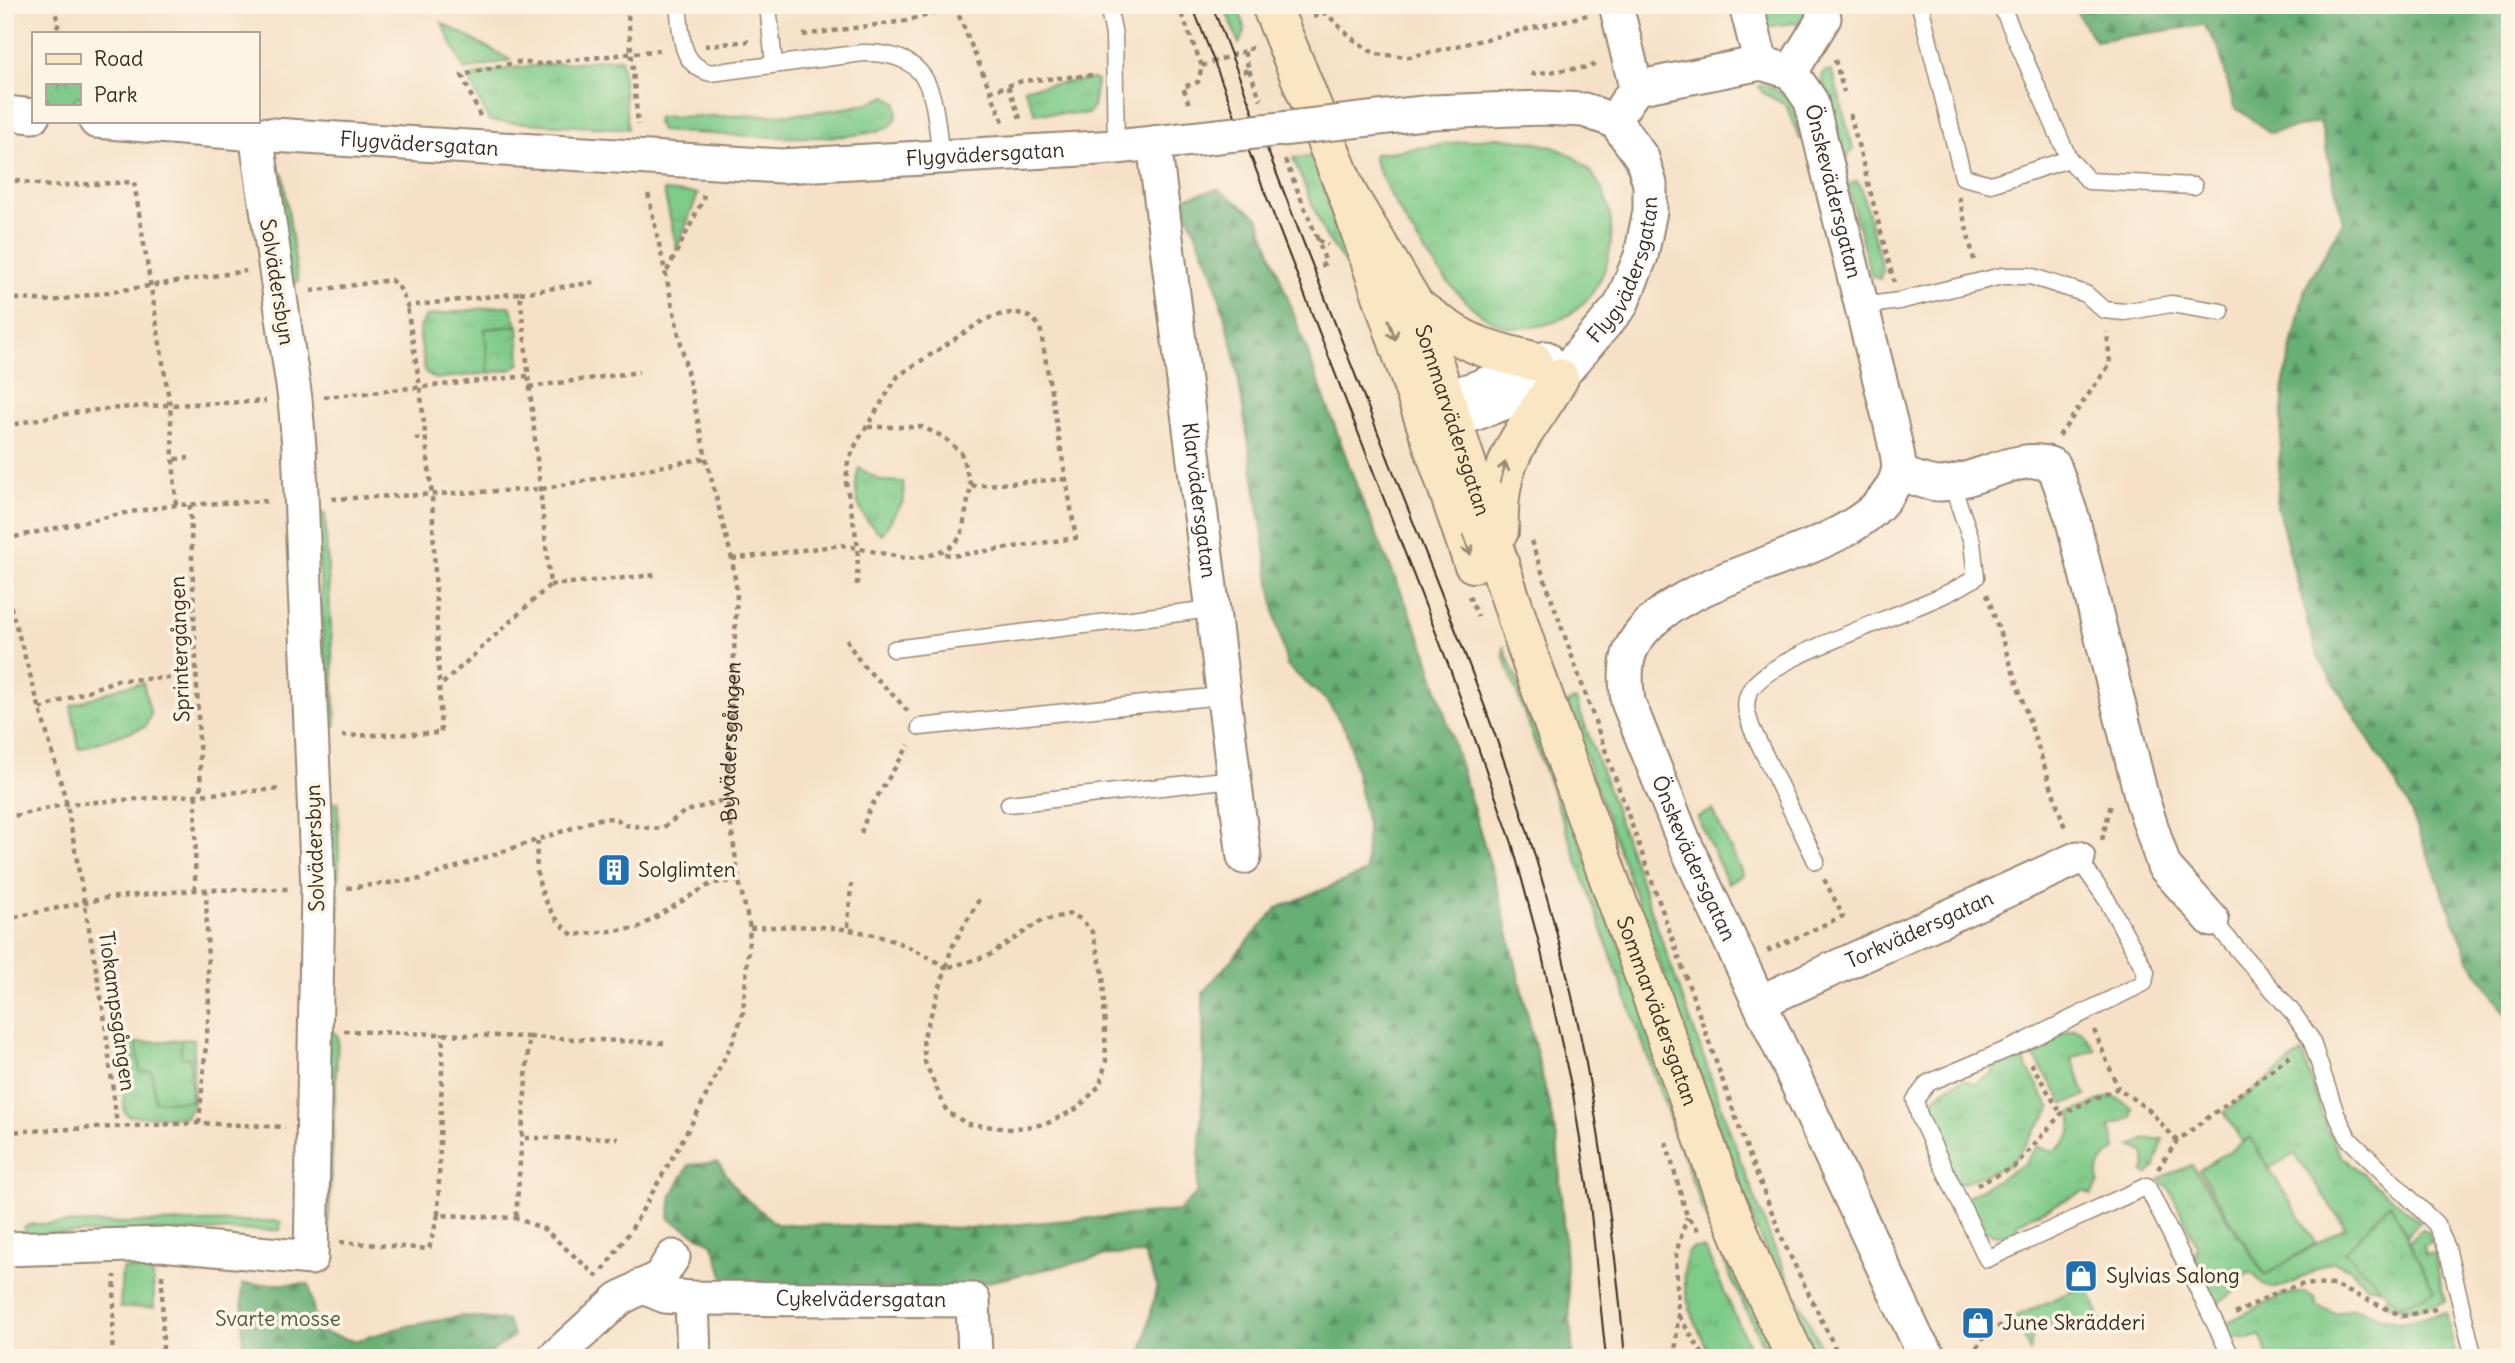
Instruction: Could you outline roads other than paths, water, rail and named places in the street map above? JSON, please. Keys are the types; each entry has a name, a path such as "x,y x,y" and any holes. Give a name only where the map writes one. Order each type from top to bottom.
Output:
{"street":[{"name":"Sommarvädersgatan","path":"1271,5 1436,414 1501,564 1530,657 1712,1161 1756,1274 1796,1358"},
{"path":"1746,5 1776,68"},
{"path":"1605,11 1628,55 1636,88 1615,121"},
{"path":"1636,88 1776,68 1823,12"},
{"name":"Önskevädersgatan","path":"1776,68 1811,101 1891,425 1898,472 1884,497 1857,523 1689,596 1664,612 1642,631 1630,651 1625,677 1628,702 1685,844 1918,1341 1930,1358"},
{"name":"Flygvädersgatan","path":"108,122 709,163 820,166 1116,147 1432,112 1541,108 1584,110 1615,121 1642,158 1650,184 1650,211 1640,256 1621,305 1582,348 1546,369 1528,394 1436,414"},
{"path":"5,113 32,116"},
{"name":"Solvädersbyn","path":"5,1249 161,1244 311,1258 318,889 301,500 295,399 256,134"},
{"name":"Klarvädersgatan","path":"1168,142 1211,609 1244,857"},
{"name":"Sommarvädersgatan","path":"1348,195 1415,306 1436,414 1475,567 1530,657"},
{"path":"1415,306 1449,332 1476,347 1546,369 1537,415 1513,447 1504,466 1498,496 1501,564"},
{"path":"1898,472 1927,482 1951,482 2034,460 2042,460 2054,466 2072,517 2133,762 2164,866 2212,920"},
{"name":"Torkvädersgatan","path":"1760,1002 2085,868"},
{"path":"554,1358 612,1287 660,1277 673,1257"},
{"name":"Cykelvädersgatan","path":"612,1287 692,1298 973,1300 975,1358"},
{"path":"692,1298 694,1358"}],"lane":[{"path":"678,5 686,58 698,70 711,73 863,53 888,53 908,60 932,88 941,157"},
{"path":"768,5 774,64"},
{"path":"1108,5 1114,35 1116,147"},
{"path":"1920,5 1962,177 1991,184 2069,159"},
{"path":"2001,5 2069,159 2089,181 2194,186"},
{"path":"1862,306 1899,301 2002,276 2030,276 2086,294 2104,310 2124,312 2171,304 2221,312"},
{"path":"1816,861 1752,729 1746,712 1749,692 1763,674 1877,620 1961,588 1976,577 1972,542 1951,482"},
{"path":"894,649 1211,609"},
{"path":"920,727 1221,696"},
{"path":"1009,804 1233,779"},
{"path":"2085,868 2146,972 2144,983 2020,1044 1928,1083 1915,1100 1920,1118 1987,1259 2147,1186 2232,1358"},
{"path":"2212,920 2294,1013 2311,1040 2336,1114 2349,1139 2436,1224 2447,1248 2474,1358"}],"tram line":[{"path":"1192,5 1450,669 1512,843 1540,947 1573,1094 1590,1204 1606,1358"},
{"path":"1212,5 1474,677 1528,834 1560,945 1586,1062 1613,1239 1625,1358"}],"place":[{"name":"Solglimten","path":"614,870"},
{"name":"Sylvias Salong","path":"2081,1276"},
{"name":"June Skrädderi","path":"1978,1323"}],"park label":[{"name":"Svarte mosse","path":"278,1319"}]}
